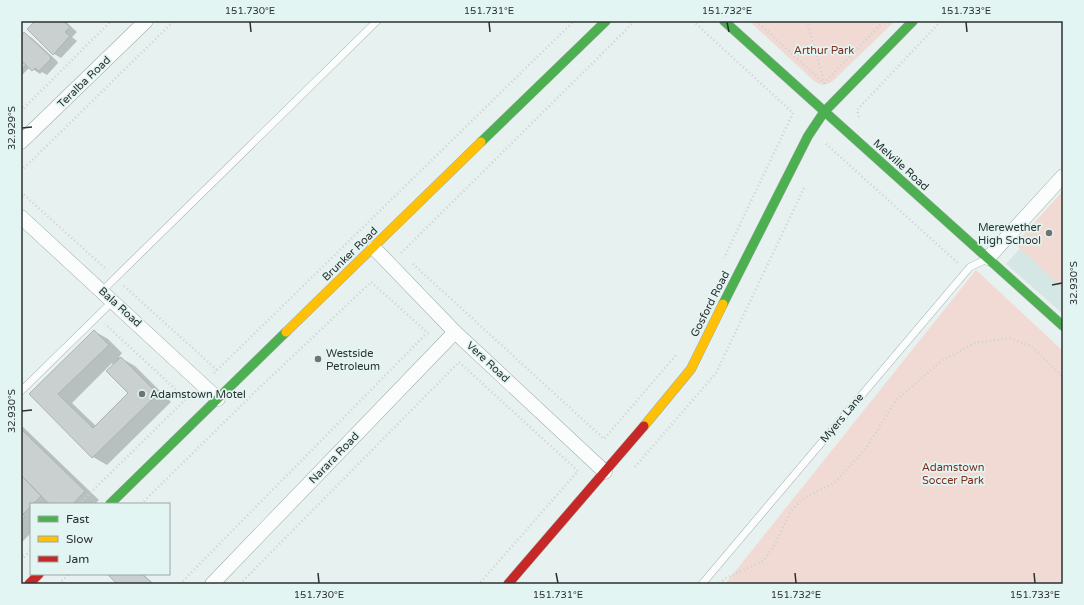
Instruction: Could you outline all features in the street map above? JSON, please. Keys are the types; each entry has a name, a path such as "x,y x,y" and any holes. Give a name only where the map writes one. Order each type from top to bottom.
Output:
{"street":[{"name":"Teralba Road","path":"21,142 146,21"},
{"name":"Brunker Road","path":"111,503 606,21"},
{"name":"Melville Road","path":"724,21 1063,326"},
{"name":"Gosford Road","path":"508,584 605,472 691,369 808,136 824,112 913,21"},
{"path":"988,258 1063,176"},
{"name":"Bala Road","path":"21,217 218,399"},
{"name":"Vere Road","path":"374,248 455,332 605,472"},
{"name":"Narara Road","path":"212,584 455,332"},
{"path":"29,584 38,575"}],"lane":[{"path":"102,291 377,21"},
{"name":"Myers Lane","path":"702,584 970,267 988,258"},
{"path":"21,391 113,301"}],"path":[{"path":"21,111 111,21"},
{"path":"21,171 174,21"},
{"path":"214,373 574,21"},
{"path":"406,258 400,252 635,21"},
{"path":"693,21 793,113 723,260"},
{"path":"756,21 824,83"},
{"path":"807,21 824,83"},
{"path":"824,83 884,21"},
{"path":"864,121 858,116 858,110 942,21"},
{"path":"823,149 826,143 967,271"},
{"path":"634,468 716,373 808,180"},
{"path":"412,263 604,439 678,352"},
{"path":"142,503 255,392 371,282 428,334 180,584"},
{"path":"96,316 186,399"},
{"path":"720,584 724,579 763,561 773,548 791,511 804,498 834,483 867,447 896,400 943,360 975,343 1008,338 1031,346 1063,377"},
{"path":"240,584 459,362 578,470 479,584"},
{"path":"79,503 186,399 190,397"},
{"path":"21,560 30,551"},
{"path":"59,584 68,575"}],"shaded area":[{"name":"Merewether High School","path":"1063,201 1063,314 1006,264"}],"green space":[{"name":"Arthur Park","path":"749,21 895,21 834,80 824,84 813,80"},
{"path":"1063,191 1063,288 1015,244"},
{"name":"Adamstown Soccer Park","path":"976,270 1063,351 1063,584 725,584"}],"building":[{"path":"35,21 63,21 70,27 65,32 70,36 53,55 27,29"},
{"path":"24,32 50,56 51,59 39,71 35,68 32,71 21,61 21,36"},
{"path":"21,61 26,65 21,71"},
{"name":"Adamstown Motel","path":"94,330 109,345 58,394 93,428 128,393 106,371 121,357 158,394 92,458 29,394"},
{"path":"21,429 85,491 74,503 48,503 21,475"},
{"path":"21,475 41,496 34,503 30,503 30,507 23,514 25,517 21,520"},
{"path":"108,575 143,575 153,584 117,584"}],"traffic: fast":[{"path":"481,142 606,21"},
{"path":"724,21 1063,326"},
{"path":"723,304 808,136 824,112 913,21"},
{"path":"111,503 286,332"}],"traffic: slow":[{"path":"286,332 481,142"},
{"path":"644,426 691,369 723,304"}],"traffic: jam":[{"path":"508,584 644,426"},
{"path":"29,584 38,575"}],"place":[{"name":"Merewether High School","path":"1049,233"},
{"name":"Westside Petroleum","path":"318,359"},
{"name":"Adamstown Motel","path":"142,394"}]}
